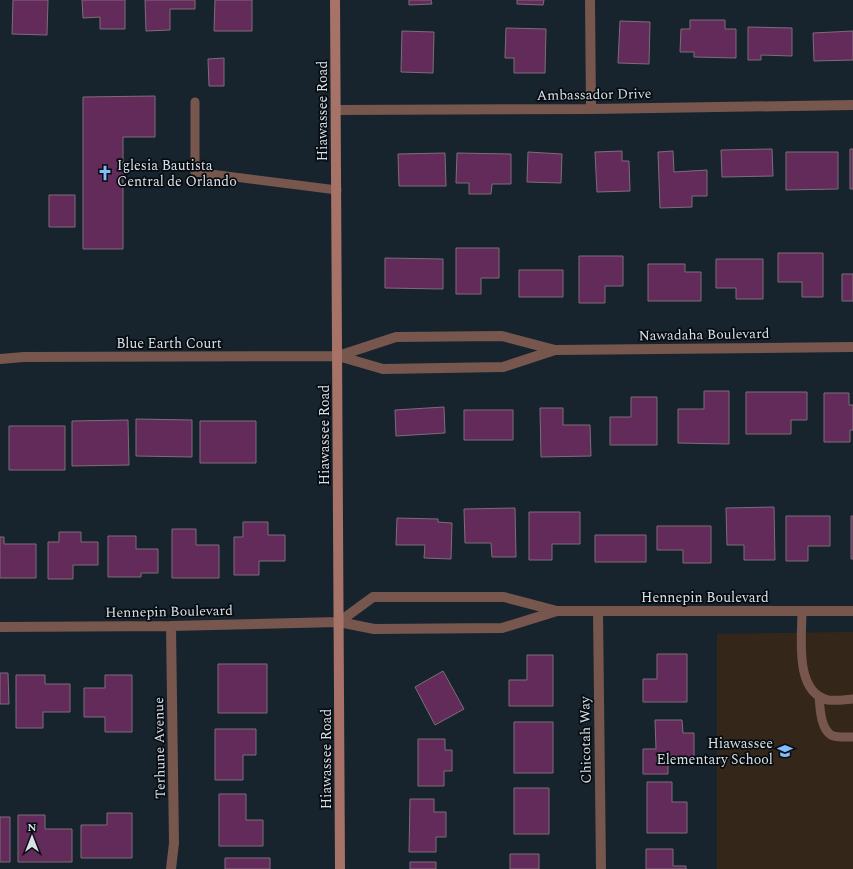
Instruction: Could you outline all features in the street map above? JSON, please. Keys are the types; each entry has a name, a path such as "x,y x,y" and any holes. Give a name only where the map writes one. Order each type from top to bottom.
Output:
{"main road":[{"name":"Hiawassee Road","path":"335,0 340,869"}],"street":[{"path":"590,0 591,109"},
{"name":"Ambassador Drive","path":"336,110 591,109 853,105"},
{"name":"Nawadaha Boulevard","path":"338,356 396,337 502,336 555,350 853,347"},
{"name":"Nawadaha Boulevard","path":"338,356 383,369 503,367 555,350"},
{"name":"Blue Earth Court","path":"0,359 24,357 338,356"},
{"name":"Hennepin Boulevard","path":"339,622 373,598 504,598 557,611 853,611"},
{"name":"Hennepin Boulevard","path":"0,627 171,626 339,622 374,630 502,628 557,611"},
{"name":"Chicotah Way","path":"598,611 601,869"},
{"name":"Terhune Avenue","path":"171,626 174,844 171,869"}],"lane":[{"path":"195,102 195,172 337,190"},
{"path":"802,611 801,651 803,670 808,683 816,694 828,700 853,699"},
{"path":"819,696 821,717 825,728 831,735 853,737"}],"shaded area":[{"name":"Hiawassee Elementary School","path":"853,632 853,869 717,869 717,634"}],"building":[{"path":"13,0 48,0 47,35 12,34"},
{"path":"82,0 125,0 125,29 100,29 100,17 83,18"},
{"path":"145,0 195,0 195,9 170,9 170,30 146,31"},
{"path":"215,0 252,0 252,31 214,31"},
{"path":"409,0 431,0 432,4 409,5"},
{"path":"517,0 544,0 543,5 517,4"},
{"path":"690,20 725,20 725,29 736,29 736,58 694,57 694,52 680,52 681,29 690,29"},
{"path":"620,21 650,22 649,64 618,63"},
{"path":"748,27 792,28 792,56 761,55 761,60 748,60"},
{"path":"506,28 546,29 545,73 514,73 514,58 505,58"},
{"path":"402,31 434,32 433,73 401,72"},
{"path":"853,31 853,60 814,61 813,33"},
{"path":"224,58 224,86 209,86 208,59"},
{"path":"155,96 155,137 123,137 123,249 83,249 83,97"},
{"path":"772,149 773,176 722,177 721,150"},
{"path":"850,149 853,149 853,189 850,189"},
{"path":"622,151 622,161 629,161 630,191 597,192 595,152"},
{"path":"673,151 674,172 707,170 707,196 692,196 692,207 660,208 658,152"},
{"path":"528,152 562,154 561,183 527,182"},
{"path":"786,152 838,152 838,189 786,190"},
{"path":"445,153 446,186 399,186 398,154"},
{"path":"457,153 511,154 511,184 492,184 491,194 469,194 469,183 456,183"},
{"path":"49,195 75,195 75,227 49,227"},
{"path":"456,248 499,248 499,278 481,278 481,294 456,294"},
{"path":"778,253 823,253 823,297 802,297 802,282 778,282"},
{"path":"579,256 623,256 623,286 605,286 605,303 579,303"},
{"path":"385,258 443,259 443,289 385,288"},
{"path":"716,259 763,259 763,299 736,299 736,288 716,288"},
{"path":"648,264 685,264 685,272 701,272 701,301 648,301"},
{"path":"519,270 563,270 563,297 519,297"},
{"path":"842,274 853,274 853,301 842,301"},
{"path":"704,391 729,391 729,444 678,443 678,409 704,409"},
{"path":"746,392 807,392 807,420 791,420 791,434 746,434"},
{"path":"824,393 849,393 849,405 853,405 853,430 850,430 850,442 824,442"},
{"path":"631,397 657,397 657,445 610,445 610,417 631,417"},
{"path":"444,407 445,433 396,436 395,410"},
{"path":"540,408 563,408 563,425 590,425 591,456 541,457"},
{"path":"464,410 513,410 513,440 464,440"},
{"path":"136,419 192,420 192,457 136,456"},
{"path":"128,420 129,465 72,466 72,421"},
{"path":"200,421 256,421 256,463 200,463"},
{"path":"9,426 65,426 65,470 9,470"},
{"path":"774,507 775,560 744,560 744,545 727,545 726,508"},
{"path":"515,508 516,557 492,557 491,543 465,543 464,509"},
{"path":"529,512 580,512 580,544 552,544 552,560 529,560"},
{"path":"786,516 830,516 830,546 808,546 808,561 786,561"},
{"path":"851,516 853,516 853,559 851,559"},
{"path":"397,518 438,519 438,522 452,523 451,559 424,558 425,545 396,545"},
{"path":"243,522 268,522 268,535 285,535 285,561 259,561 259,575 234,575 234,537 243,537"},
{"path":"657,526 711,526 711,563 683,563 683,550 657,550"},
{"path":"172,529 196,529 196,545 219,545 219,578 172,578"},
{"path":"59,532 81,532 81,542 98,542 98,565 73,565 73,579 48,579 48,542 59,542"},
{"path":"595,535 646,535 646,562 595,562"},
{"path":"108,536 136,536 136,549 158,549 158,573 141,573 141,577 108,577"},
{"path":"0,537 4,537 4,544 36,544 36,578 0,578"},
{"path":"657,654 687,654 687,702 643,702 643,679 657,679"},
{"path":"527,655 553,655 553,706 509,706 509,680 527,680"},
{"path":"218,664 267,664 267,713 218,713"},
{"path":"443,671 464,709 435,725 415,687"},
{"path":"0,673 8,673 9,704 0,704"},
{"path":"16,675 45,675 45,684 70,684 70,712 43,712 43,728 16,728"},
{"path":"105,675 132,675 132,732 105,732 105,717 84,717 84,688 105,688"},
{"path":"655,720 682,720 683,733 694,733 694,760 668,760 668,774 643,774 643,749 656,749"},
{"path":"514,722 553,722 553,773 514,773"},
{"path":"215,729 256,729 256,755 243,755 243,780 215,780"},
{"path":"418,739 445,739 445,750 452,750 452,771 444,771 444,786 418,786"},
{"path":"647,782 672,782 672,802 687,802 687,833 647,833"},
{"path":"514,788 549,788 549,834 514,834"},
{"path":"219,794 246,794 246,820 263,820 263,846 219,846"},
{"path":"410,799 434,799 434,812 446,812 446,837 436,837 436,852 409,852"},
{"path":"107,813 132,813 132,858 81,858 81,825 107,825"},
{"path":"18,815 45,815 45,829 72,829 72,862 18,862"},
{"path":"0,817 10,817 10,862 0,862"},
{"path":"646,849 673,849 673,866 686,866 686,869 646,869"},
{"path":"510,854 539,854 539,869 510,869"},
{"path":"225,858 270,858 270,869 225,869"},
{"path":"410,862 436,862 436,869 410,869"}],"place":[{"name":"Iglesia Bautista Central de Orlando","path":"105,173"},
{"name":"Hiawassee Elementary School","path":"785,751"}]}
